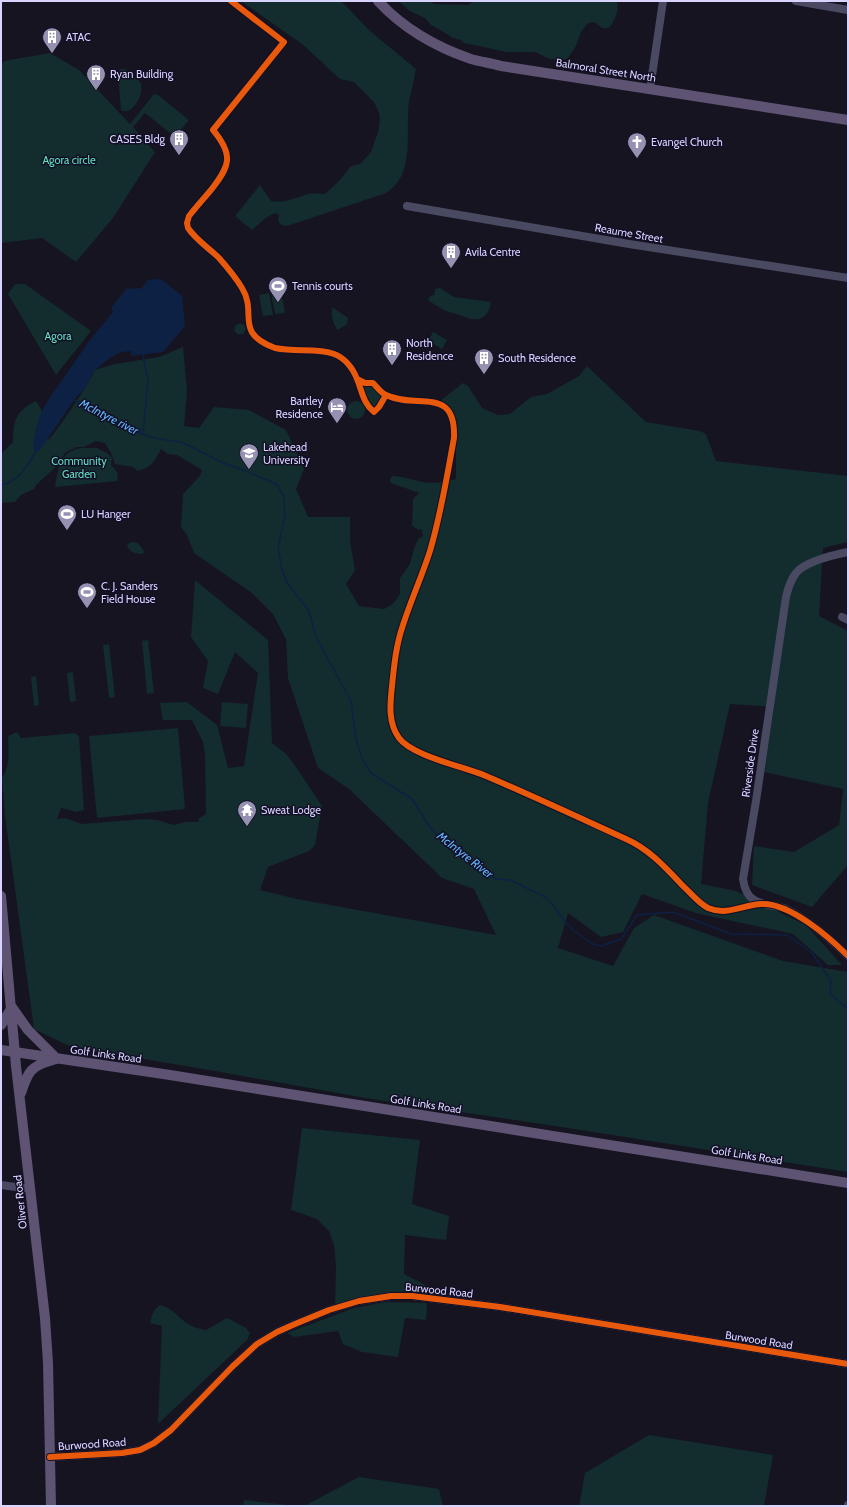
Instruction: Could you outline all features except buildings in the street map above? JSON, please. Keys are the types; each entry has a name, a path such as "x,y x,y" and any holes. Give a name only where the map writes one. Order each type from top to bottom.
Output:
{"main road":[{"name":"Balmoral Street North","path":"378,1 394,17 435,44 472,59 501,66 848,120"},
{"name":"Oliver Road","path":"1,896 15,1052 46,1318 51,1506"},
{"path":"1,1025 11,1007 28,1030 57,1059 36,1066 28,1075 20,1095"},
{"name":"Golf Links Road","path":"1,1050 170,1075 848,1183"}],"street":[{"path":"650,89 663,1"},
{"path":"796,1 848,10"},
{"name":"Reaume Street","path":"407,206 629,244 848,278"},
{"name":"Riverside Drive","path":"848,552 832,555 807,565 797,572 789,583 743,879 745,891 753,899 762,904 784,908 796,914 808,922 848,956"},
{"path":"1,1185 31,1189"},
{"name":"Burwood Road","path":"50,1457 122,1453 140,1450 154,1443 171,1430 232,1367 257,1344 277,1332 329,1310 359,1301 391,1296 412,1296 500,1308 848,1364"}],"green space":[{"path":"241,1 341,1 370,31 416,69 409,102 408,139 405,164 402,175 395,185 386,193 287,226 282,225 278,221 279,215 275,213 267,217 252,230 235,216 260,185 271,201 276,202 309,194 325,194 339,181 351,166 360,164 371,152 378,132 380,120 379,113 374,102 354,82 340,79 302,44"},
{"path":"398,1 432,1 433,4 468,5 473,1 616,1 618,7 615,19 609,28 602,28 596,23 592,22 587,24 581,32 576,46 568,58 563,60 550,59 535,52 507,52 464,43 431,25 425,18 410,11"},
{"name":"Agora circle","path":"50,53 79,70 130,124 154,94 158,95 189,120 175,137 145,113 133,127 155,152 113,218 76,262 42,238 1,243 1,66 4,61"},
{"path":"120,69 125,69 135,77 140,82 141,86 140,97 137,102 129,110 125,111 121,110 118,73"},
{"name":"Agora","path":"15,284 25,284 91,331 56,375 8,294"},
{"path":"440,288 454,297 491,302 489,309 484,317 480,319 471,319 446,311 428,300 430,296 434,295 435,289"},
{"name":"Tennis courts","path":"281,291 285,313 275,314 271,293"},
{"name":"Tennis courts","path":"269,293 273,315 263,316 259,295"},
{"path":"332,307 348,318 347,324 338,330 333,320"},
{"path":"238,324 242,324 244,325 244,333 238,334 235,331 235,327"},
{"path":"433,332 447,340 442,349 428,341"},
{"path":"183,347 187,391 184,426 199,428 214,407 249,410 286,430 304,469 296,489 308,517 350,517 350,541 355,570 346,584 359,606 384,609 393,604 400,594 400,578 410,564 418,539 423,536 422,530 412,526 413,499 419,493 391,483 390,480 392,476 430,483 456,479 455,417 440,401 463,383 468,386 482,408 498,415 510,414 531,397 547,394 579,376 587,366 646,422 700,431 706,434 716,461 848,476 848,542 823,548 819,616 848,631 848,865 812,907 752,885 754,846 794,852 839,825 843,789 764,772 774,707 730,704 708,803 701,884 736,891 806,925 842,965 828,965 793,934 696,913 642,894 623,932 601,937 568,913 558,948 613,966 634,928 654,915 783,961 848,972 848,1172 365,1098 90,1050 67,1045 34,1029 5,816 2,778 8,763 8,736 17,732 21,738 75,733 79,736 84,810 77,812 61,808 57,819 66,818 81,824 145,819 157,820 174,825 185,822 198,822 199,818 206,814 205,755 203,742 192,720 163,720 160,703 187,702 217,725 228,768 244,766 258,673 235,652 218,694 203,688 208,661 191,637 195,580 268,640 272,743 285,753 294,764 322,806 315,845 309,851 268,867 260,890 297,899 496,935 474,889 442,878 349,789 318,768 288,678 286,639 273,614 252,593 194,553 187,535 181,527 183,494 200,476 202,470 177,455 168,454 161,449 157,457 149,466 137,471 133,467 115,464 105,443 96,441 84,447 76,447 65,453 57,466 36,485 34,489 21,495 15,502 1,503 1,454 13,442 15,422 17,417 24,409 36,401 41,409 49,440 68,414 95,370 115,364 159,357"},
{"path":"366,385 375,387 381,396 376,407 372,407 367,400 364,388"},
{"path":"356,401 362,404 365,410 362,416 356,419 350,416 347,410 350,404"},
{"name":"Community Garden","path":"97,448 107,453 112,458 111,465 118,473 117,481 55,487 59,467 67,454 77,449"},
{"path":"131,542 139,544 144,552 139,554 131,551 127,545"},
{"path":"148,640 154,693 147,694 142,641"},
{"path":"109,644 115,697 109,698 103,645"},
{"path":"73,672 76,701 70,702 67,673"},
{"path":"36,676 39,705 34,706 31,677"},
{"path":"222,702 248,704 246,728 220,726"},
{"path":"178,728 185,809 97,818 89,736"},
{"path":"302,1128 420,1140 412,1204 449,1216 446,1240 405,1235 404,1274 435,1290 384,1293 335,1304 336,1268 334,1245 329,1231 317,1219 291,1210"},
{"path":"385,1302 427,1303 426,1320 405,1318 398,1357 362,1352 343,1344 338,1331 294,1337 287,1333 354,1308"},
{"path":"160,1305 168,1308 196,1328 206,1330 227,1318 246,1328 250,1333 247,1340 158,1424 162,1326 150,1323 154,1311"},
{"path":"649,1435 773,1455 764,1506 579,1506 585,1473"},
{"path":"359,1477 439,1489 443,1506 304,1506"},
{"path":"244,1500 297,1506 243,1506"}],"water":[{"path":"161,279 182,296 185,326 163,352 131,356 131,351 121,352 111,357 94,371 86,387 74,400 41,449 35,453 33,443 39,417 48,400 90,340 113,312 111,308 126,289 142,288 148,280"}],"waterway":[{"name":"McIntyre River","path":"143,355 148,380 143,434 154,438 184,443 223,463 276,484 284,496 285,516 278,548 282,569 286,581 309,611 316,637 351,701 356,739 362,758 371,773 412,799 432,830 453,849 496,879 510,880 545,897 551,902 574,931 593,944 601,946 621,939 637,915 673,912 731,934 787,935 812,953 831,981 830,993 848,1009"},
{"name":"McIntyre river","path":"74,400 112,421 142,434"},
{"name":"McIntyre River","path":"1,485 17,477 25,469 35,453"}],"cycle path":[{"path":"231,1 284,42 213,130 220,139 227,154 226,167 211,190 189,216 187,223 188,228 219,258 242,288 248,306 250,329 254,336 262,342 275,348 287,350 322,351 332,353 342,358 350,366 357,379 367,405 374,412 379,407 386,395"},
{"path":"357,379 365,383 373,383 384,394 398,399 432,402 442,405 449,411 453,422 454,438 444,495 430,551 409,606 396,656 390,706 391,720 395,732 399,738 415,750 427,756 486,776 634,843 657,860 698,901 708,908 728,911 761,904 772,905 784,909 808,922 848,956"},
{"path":"50,1457 122,1453 140,1450 154,1443 171,1430 232,1367 257,1344 277,1332 329,1310 359,1301 391,1296 412,1296 500,1307 848,1364"}],"place":[{"name":"ATAC","path":"52,54"},
{"name":"Ryan Building","path":"96,91"},
{"name":"CASES Bldg","path":"179,156"},
{"name":"Evangel Church","path":"637,159"},
{"name":"Avila Centre","path":"451,269"},
{"name":"Tennis courts","path":"278,303"},
{"name":"North Residence","path":"392,366"},
{"name":"South Residence","path":"484,375"},
{"name":"Bartley Residence","path":"337,424"},
{"name":"Lakehead University","path":"249,470"},
{"name":"LU Hanger","path":"67,531"},
{"name":"C. J. Sanders Field House","path":"87,609"},
{"name":"Sweat Lodge","path":"247,827"}]}
